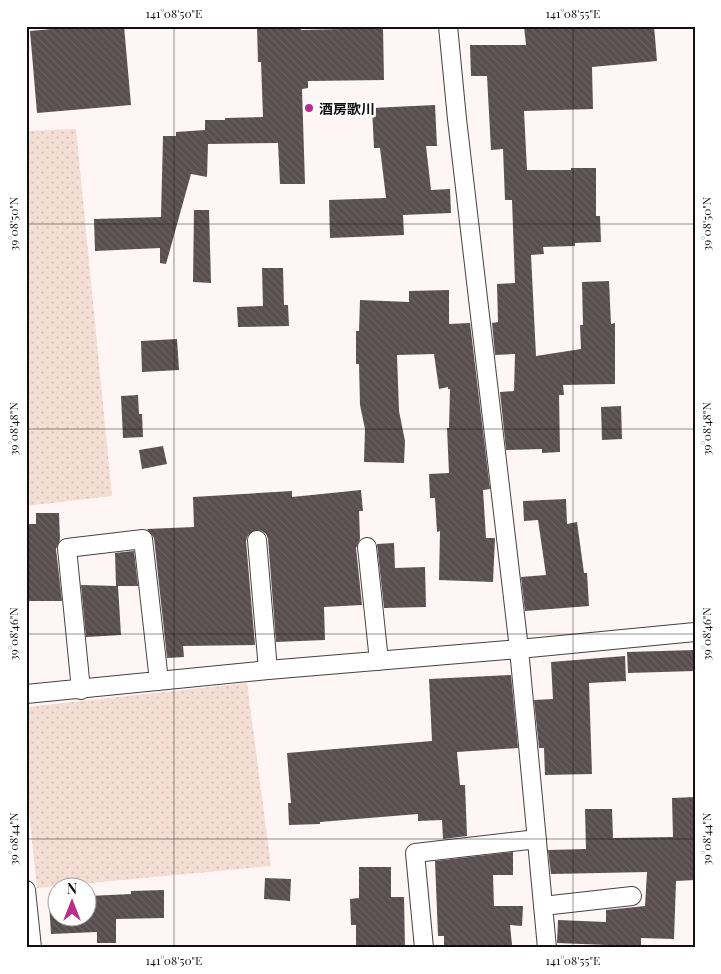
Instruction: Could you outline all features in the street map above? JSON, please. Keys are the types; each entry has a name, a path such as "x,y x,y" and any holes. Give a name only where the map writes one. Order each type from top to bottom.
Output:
{"street":[{"path":"448,26 457,119 519,649 547,948"},
{"path":"81,690 67,548 143,540 160,682"},
{"path":"256,540 268,670"},
{"path":"367,547 379,661"},
{"path":"26,694 268,670 695,632"},
{"path":"424,948 415,853 536,839"},
{"path":"26,890 32,948"},
{"path":"543,906 632,896"}],"shaded area":[{"path":"76,129 112,496 26,506 26,131"},
{"path":"247,683 271,866 98,882 98,876 48,876 48,887 37,888 26,784 26,707"}],"building":[{"path":"85,26 124,26 131,105 37,113 30,31"},
{"path":"257,26 301,26 301,30 383,28 384,80 308,81 308,88 302,89 305,184 280,184 278,143 208,144 207,177 191,174 166,264 160,263 160,248 95,251 94,219 161,217 163,136 176,136 176,132 205,130 205,120 263,117 261,62 258,62"},
{"path":"524,26 654,26 657,61 592,67 593,109 524,111 527,170 596,168 596,216 600,216 601,242 575,243 575,246 543,247 544,254 531,255 536,356 581,349 580,325 583,325 582,282 609,281 611,324 615,323 615,384 563,385 564,395 559,395 560,452 542,453 542,449 506,450 500,392 514,391 515,354 495,355 492,323 498,322 497,284 515,283 512,200 505,200 503,149 491,150 487,76 471,76 470,45 526,45"},
{"path":"435,105 437,146 426,146 431,190 450,189 451,213 403,215 404,235 330,238 329,200 386,198 380,148 374,148 372,108"},
{"path":"194,210 209,210 211,283 193,282"},
{"path":"262,268 283,268 284,305 288,305 289,326 238,327 237,307 263,306"},
{"path":"449,290 449,324 470,323 490,489 483,490 486,538 495,538 493,582 439,580 440,531 437,532 435,498 430,498 429,474 449,473 447,428 449,428 450,389 448,387 439,389 434,354 397,355 399,411 405,441 404,463 364,462 365,429 360,405 359,364 356,364 356,331 359,331 360,300 409,302 409,291"},
{"path":"177,339 179,370 142,372 141,341"},
{"path":"138,395 139,414 142,414 143,437 123,438 121,396"},
{"path":"621,406 622,439 602,440 601,407"},
{"path":"163,446 167,464 142,469 139,450"},
{"path":"361,490 363,511 359,511 360,539 356,548 362,605 324,607 325,640 276,642 268,539 262,531 256,530 248,535 246,541 255,645 183,646 184,657 167,658 154,538 147,529 194,527 193,497 292,491 292,497"},
{"path":"566,499 567,524 577,522 584,573 587,573 589,606 525,611 521,577 546,575 538,520 524,521 523,501"},
{"path":"36,513 59,513 60,540 56,549 62,601 26,601 26,524 36,524"},
{"path":"394,543 395,568 425,567 426,607 384,608 377,544"},
{"path":"134,551 138,586 118,586 121,635 86,637 81,585 116,586 115,553"},
{"path":"695,650 695,671 628,673 627,652"},
{"path":"625,656 626,681 589,683 592,774 545,775 544,748 539,748 534,700 553,699 551,662"},
{"path":"511,675 518,748 457,752 460,785 465,785 467,836 443,839 442,820 418,821 418,814 320,822 320,824 289,825 288,803 291,803 287,753 432,741 429,679"},
{"path":"695,797 695,880 676,881 674,939 641,938 641,946 607,947 607,945 557,943 558,920 606,922 606,910 645,906 647,872 551,874 548,850 586,849 585,809 612,809 613,838 673,837 672,798"},
{"path":"513,852 513,875 493,875 494,906 523,906 522,926 510,925 512,945 485,948 444,948 444,936 438,936 435,861"},
{"path":"359,867 391,867 391,897 404,897 405,948 356,948 356,925 351,925 350,899 359,898"},
{"path":"265,878 291,879 290,901 264,899"},
{"path":"164,890 164,918 116,919 116,943 97,943 97,932 51,934 50,926 98,926 98,896 131,894 131,891"}],"place":[{"name":"酒房歌川","path":"309,108"}]}
